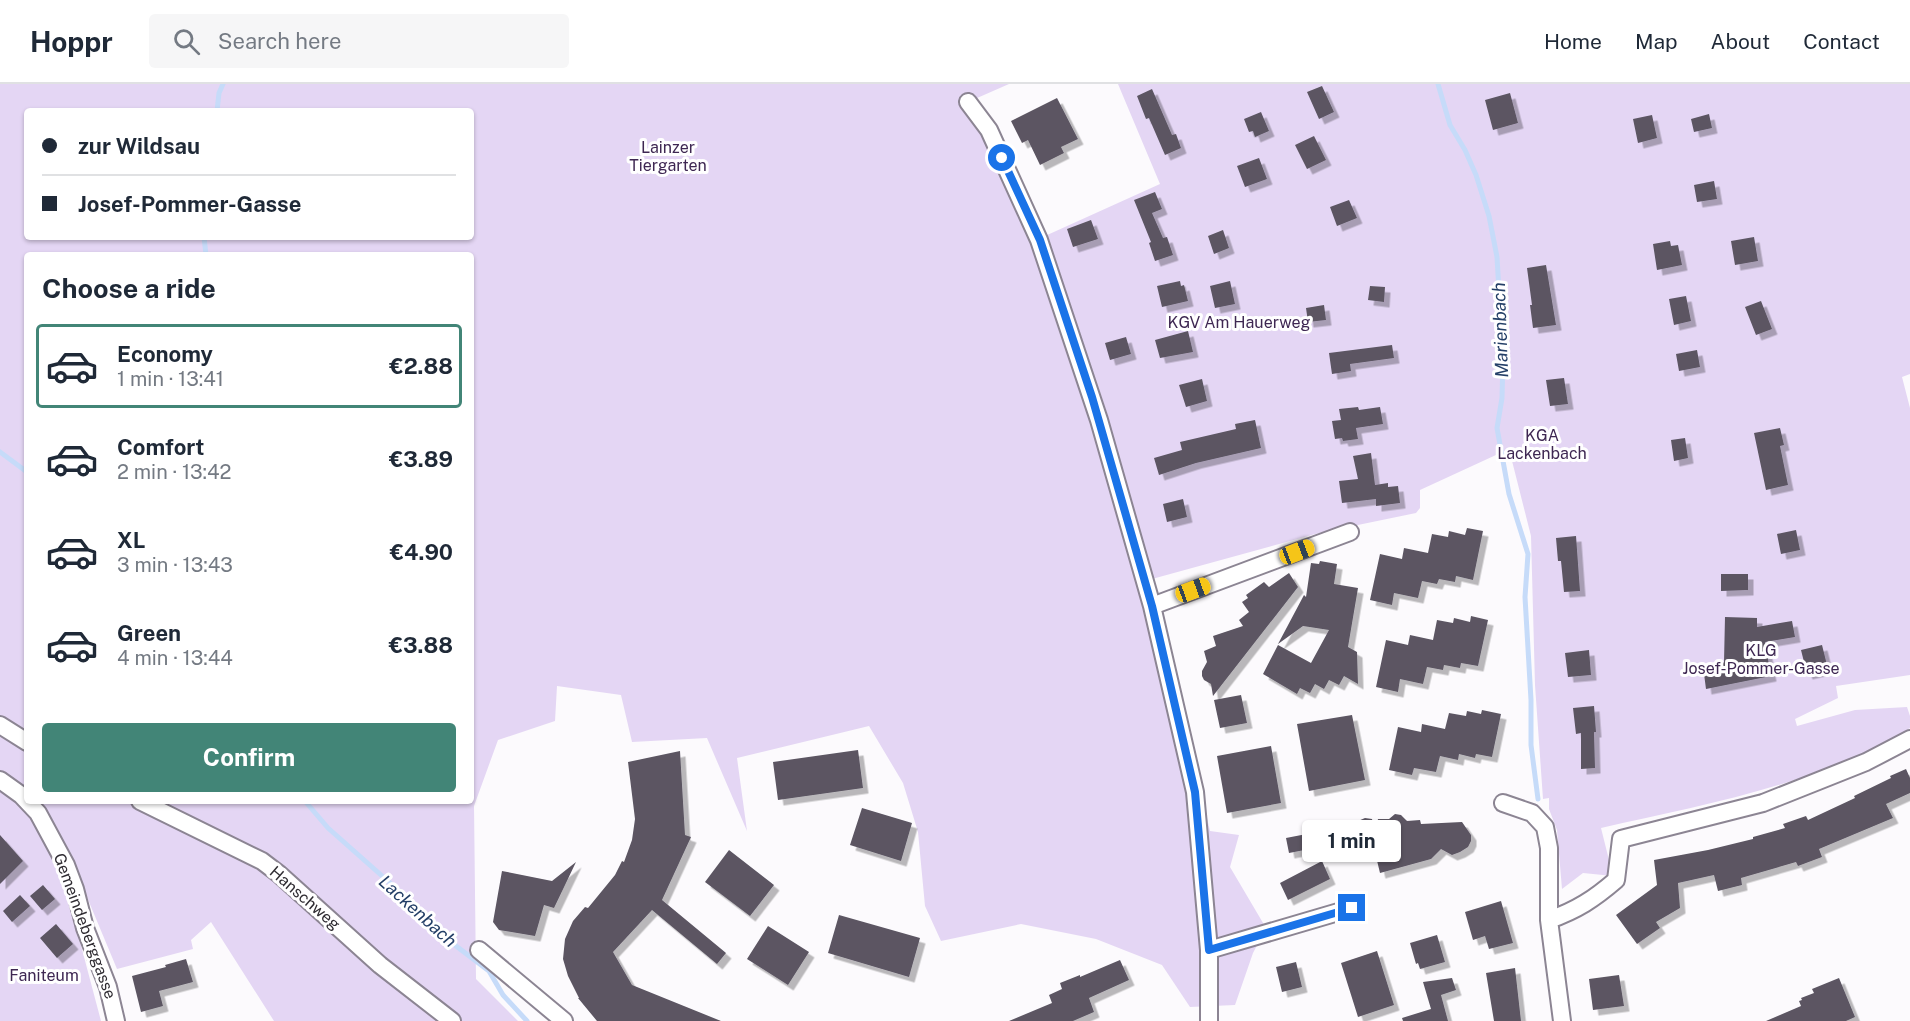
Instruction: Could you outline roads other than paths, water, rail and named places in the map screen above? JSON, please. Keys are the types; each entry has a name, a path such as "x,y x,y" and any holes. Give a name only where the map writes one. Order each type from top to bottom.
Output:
{"street":[{"path":"968,102 989,130 1040,240 1100,420 1152,606 1195,792 1209,950 1209,1021"},
{"path":"1152,606 1350,532"},
{"path":"0,724 24,740"},
{"path":"1549,920 1569,913 1595,899 1616,880 1621,839 1763,803 1866,762 1910,739"},
{"name":"Gemeindeberggasse","path":"0,780 24,798"},
{"path":"1503,803 1532,813 1545,827 1549,848 1549,920 1562,1021"},
{"name":"Gemeindeberggasse","path":"30,804 38,813 66,865 85,928 108,987 116,1021"},
{"name":"Hanschweg","path":"146,804 262,861 279,873 408,988 452,1021"},
{"path":"1209,950 1352,908"},
{"path":"478,950 564,1021"}],"waterway":[{"name":"Lackenbach","path":"217,108 219,93 223,84"},
{"name":"Marienbach","path":"1438,84 1450,125 1476,175 1489,216 1497,257 1503,360 1502,398 1497,428 1509,494 1528,554 1525,597 1531,700 1531,745 1538,799"},
{"name":"Lackenbach","path":"204,240 206,252"},
{"path":"0,452 24,470"},
{"name":"Lackenbach","path":"308,804 328,828 425,914 456,946 489,971 503,995 527,1021"}],"park label":[{"name":"Lainzer Tiergarten","path":"668,156"},
{"name":"KGV Am Hauerweg","path":"1239,322"},
{"name":"KGA Lackenbach","path":"1542,444"},
{"name":"KLG Josef-Pommer-Gasse","path":"1761,659"},
{"name":"Faniteum","path":"44,975"}]}
